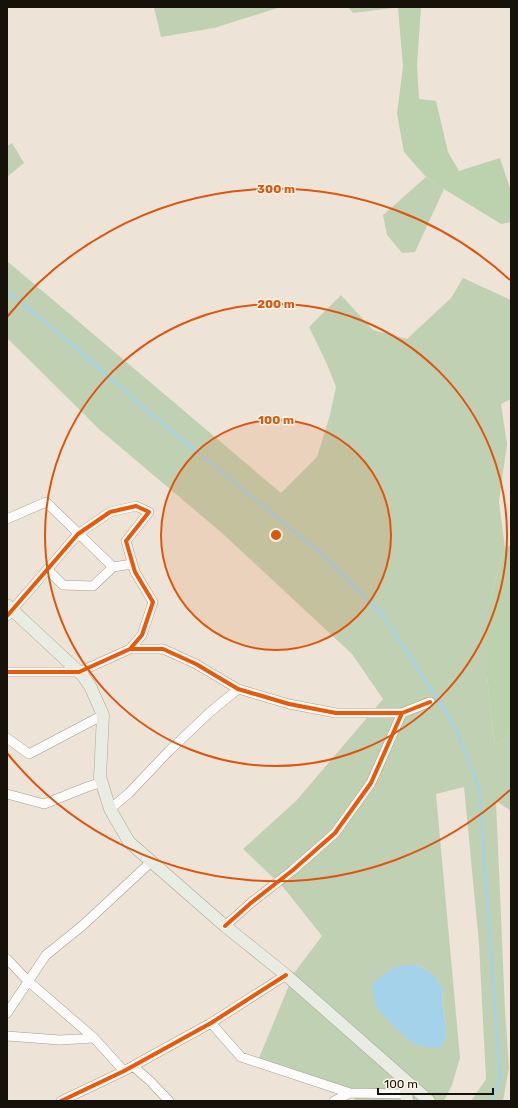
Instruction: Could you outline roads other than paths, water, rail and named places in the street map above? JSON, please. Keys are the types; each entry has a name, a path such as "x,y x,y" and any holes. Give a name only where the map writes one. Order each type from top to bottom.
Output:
{"main road":[{"path":"9,610 79,672 90,686 103,715 100,777 110,809 129,842 225,926 286,975 429,1101"},
{"path":"405,1081 407,1098"}],"street":[{"path":"7,519 46,502 113,567"},
{"path":"9,610 48,570 78,534 110,512 136,506 149,512 126,541 135,572 153,602 142,635 130,649"},
{"path":"48,570 63,585 93,586 113,567 132,564"},
{"path":"7,672 79,672 130,649 163,649 196,664 238,689 289,704 336,713 402,713 430,702"},
{"path":"110,809 130,793 168,752 209,713 238,689"},
{"path":"225,926 335,833 371,782 402,713"},
{"path":"7,738 29,754 103,715"},
{"path":"7,794 44,804 87,786 102,782"},
{"path":"7,1013 46,955 82,926 151,862"},
{"path":"7,959 28,981 94,1038 124,1071"},
{"path":"63,1100 124,1071 211,1023 286,975"},
{"path":"211,1023 240,1057 350,1093 407,1098"},
{"path":"7,1036 60,1040 94,1038"},
{"path":"133,1066 169,1101"},
{"path":"334,1101 350,1093"}],"water":[{"path":"405,965 417,965 428,971 437,979 443,990 442,1002 446,1026 446,1038 440,1048 418,1045 408,1039 388,1020 375,1002 373,983 393,968"}],"waterway":[{"path":"7,291 76,348 152,415 323,555 382,614 454,725 479,788 500,1079 491,1101"}]}
